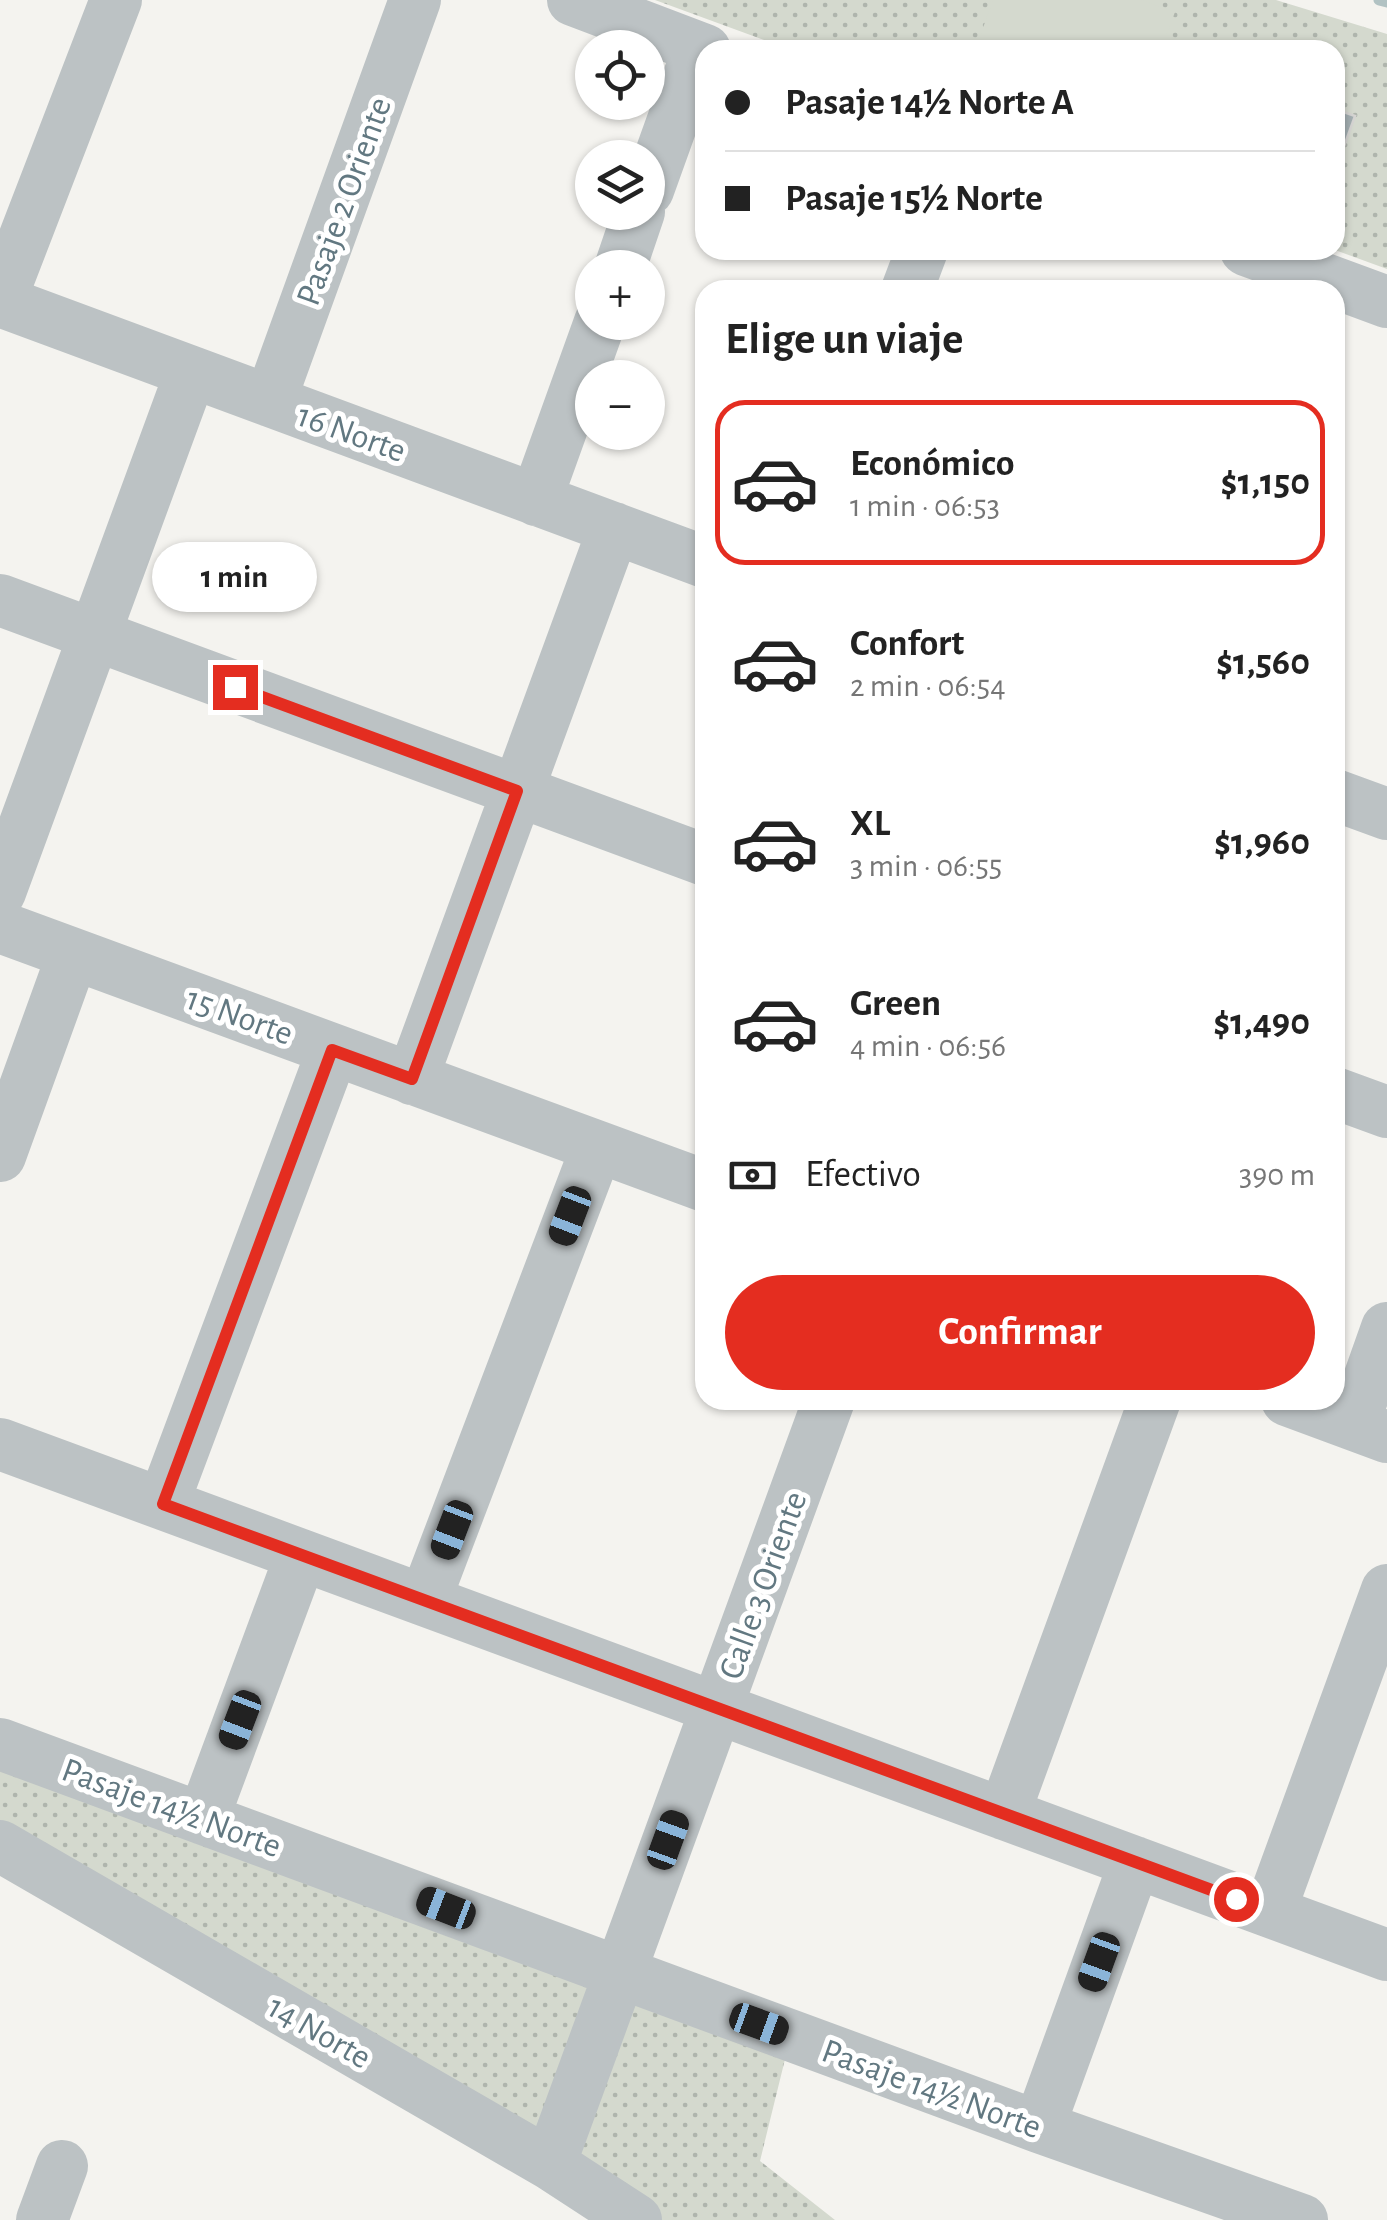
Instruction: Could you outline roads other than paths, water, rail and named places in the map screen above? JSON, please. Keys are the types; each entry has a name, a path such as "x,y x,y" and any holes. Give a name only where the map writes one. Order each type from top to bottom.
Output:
{"street":[{"path":"0,301 116,0"},
{"name":"Pasaje 2 Oriente","path":"270,402 415,0"},
{"path":"574,0 695,46"},
{"path":"665,146 695,67"},
{"path":"1275,260 1328,280"},
{"path":"1345,286 1387,302"},
{"name":"16 Norte","path":"0,301 695,558"},
{"path":"536,500 594,340"},
{"path":"0,892 191,372"},
{"path":"412,1079 614,528"},
{"path":"0,600 695,856"},
{"name":"15 Norte","path":"0,927 695,1182"},
{"path":"0,1156 72,954"},
{"path":"163,1504 332,1050"},
{"path":"1345,1097 1387,1112"},
{"path":"426,1600 597,1147"},
{"path":"1315,1410 1370,1430 1387,1328"},
{"name":"Calle 3 Oriente","path":"550,2164 825,1410"},
{"path":"1004,1814 1151,1410"},
{"path":"0,1444 1387,1955"},
{"path":"203,1819 301,1555"},
{"path":"1270,1912 1387,1590"},
{"name":"Pasaje 14½ Norte","path":"0,1744 1302,2220"},
{"name":"14 Norte","path":"0,1846 550,2164 636,2220"},
{"path":"1039,2127 1135,1862"},
{"path":"42,2220 62,2166"}],"waterway":[{"path":"1379,0 1387,2"}]}
